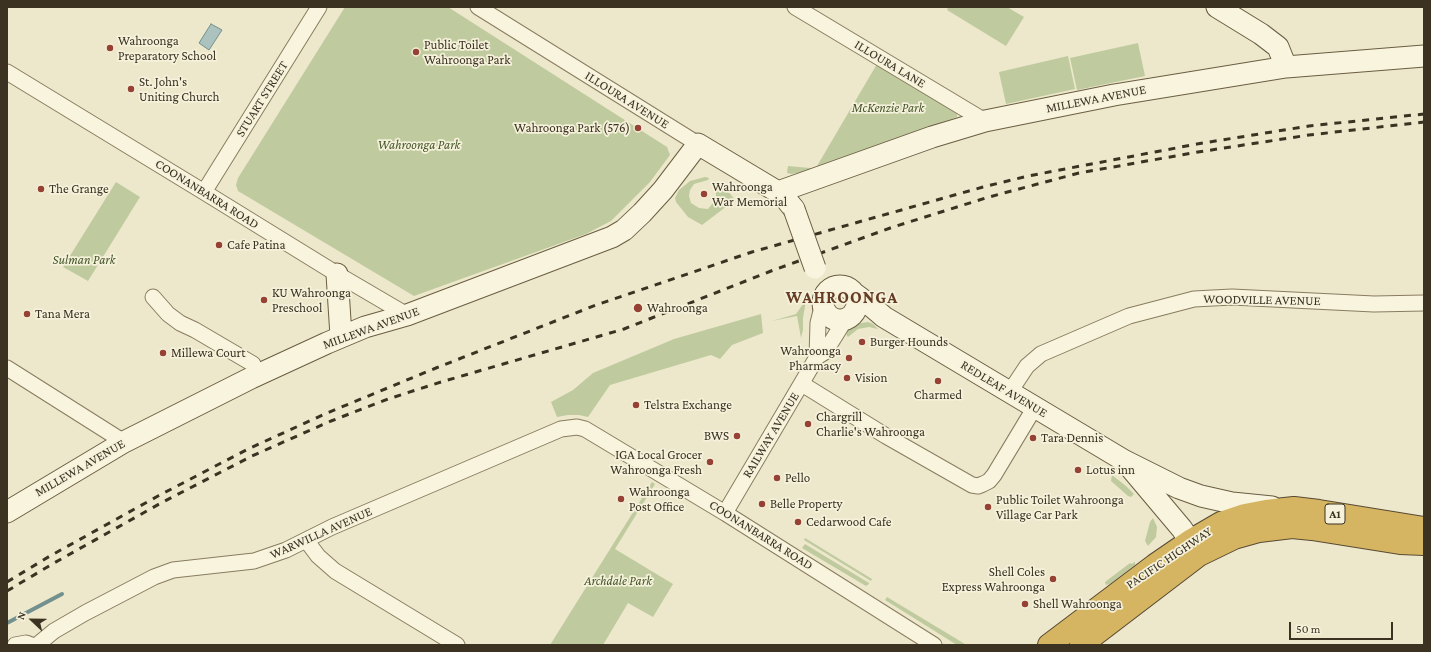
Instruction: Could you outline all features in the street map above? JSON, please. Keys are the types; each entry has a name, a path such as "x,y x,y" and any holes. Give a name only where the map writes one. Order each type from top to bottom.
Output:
{"highway":[{"name":"PACIFIC HIGHWAY","path":"1081,645 1195,548 1221,523 1245,515 1294,508 1424,528"},
{"name":"PACIFIC HIGHWAY","path":"1049,645 1155,565 1195,548 1259,531 1292,527 1400,543 1424,544"}],"street":[{"name":"STUART STREET","path":"204,192 319,7"},
{"name":"ILLOURA AVENUE","path":"478,7 778,192"},
{"name":"ILLOURA LANE","path":"795,7 985,121"},
{"path":"1217,7 1261,34 1278,47 1286,66"},
{"name":"MILLEWA AVENUE","path":"778,192 932,137 985,121 1114,95 1286,66 1424,56"},
{"name":"COONANBARRA ROAD","path":"7,72 407,316"},
{"name":"MILLEWA AVENUE","path":"7,512 124,442 257,375 341,336 365,327 407,316 612,237 624,230 642,213 698,144"},
{"path":"778,192 794,209 825,297 825,312 836,320 884,317"},
{"path":"337,274 341,336"},
{"path":"825,297 831,288 840,285 849,288 855,294 858,303 855,312 847,319"},
{"name":"REDLEAF AVENUE","path":"855,294 884,317 1009,393 1125,461 1178,488 1201,496 1250,505 1294,508"},
{"path":"153,297 168,314 180,323 254,364 257,375"},
{"name":"RAILWAY AVENUE","path":"725,512 817,357 818,323 825,297"},
{"name":"WOODVILLE AVENUE","path":"1009,393 1027,366 1042,354 1129,316 1194,299 1232,297 1374,304 1424,303"},
{"name":"RAILWAY AVENUE","path":"817,357 825,352 847,319"},
{"path":"7,368 124,442"},
{"path":"802,384 886,436 972,485 978,486 989,481 994,475 1035,407"},
{"name":"WARWILLA AVENUE","path":"37,645 54,631 154,577 173,570 254,561 286,550 332,527 561,429 577,427 585,429"},
{"name":"COONANBARRA ROAD","path":"585,429 725,512 934,645"},
{"name":"REDLEAF AVENUE","path":"1125,461 1182,529 1195,548"},
{"path":"306,540 318,556 335,571 457,645"},
{"path":"15,645 26,643 32,645"}],"green space":[{"name":"Wahroonga Park","path":"345,7 448,7 667,147 670,155 650,182 611,221 586,234 414,296 238,191 236,185 238,178"},
{"path":"948,7 1007,7 1024,17 1006,46 947,10"},
{"path":"1138,43 1145,76 1077,90 1070,58"},
{"path":"1068,56 1075,89 1006,104 999,72"},
{"name":"McKenzie Park","path":"877,64 936,99 957,113 957,117 817,166"},
{"path":"788,166 821,169 791,174 787,173"},
{"path":"705,177 709,178 708,180 694,184 690,190 689,196 691,203 699,208 708,209 716,199 716,188 713,184 715,181 724,186 735,200 702,225 688,217 676,202 675,198 679,190 690,181"},
{"name":"Sulman Park","path":"116,182 140,197 88,281 63,267"},
{"path":"806,300 801,338 797,316 772,321 796,314"},
{"path":"761,314 763,333 732,345 720,359 711,355 610,385 588,417 568,415 557,417 551,402 573,390 593,373 674,339"},
{"path":"868,322 873,324 878,329 869,327 858,329 848,337 847,336 846,333 848,329 856,324"},
{"path":"1112,475 1134,494 1131,497 1111,481"},
{"name":"Archdale Park","path":"652,482 655,484 615,549 673,584 653,617 628,603 603,645 550,645"},
{"path":"1153,518 1157,527 1156,537 1148,546 1145,541 1150,522"},
{"path":"805,538 872,579 871,581 804,540"},
{"path":"805,544 869,584 866,586 802,548"},
{"path":"1135,562 1135,565 1110,584 1106,585 1105,582 1130,563"},
{"path":"887,597 965,644 957,645 885,600"}],"water":[{"path":"211,24 222,30 209,50 199,43"}],"waterway":[{"path":"7,623 62,594"}],"railway":[{"path":"7,582 50,556 158,496 248,449 327,413 596,305 752,252 983,187 1028,176 1197,144 1309,126 1424,114"},
{"path":"7,591 161,503 252,456 331,421 388,399 441,382 624,329 771,271 893,227 989,197 1079,173 1198,152 1309,135 1424,122"}],"place":[{"name":"Wahroonga Preparatory School","path":"110,48"},
{"name":"Public Toilet Wahroonga Park","path":"416,52"},
{"name":"St. John's Uniting Church","path":"131,89"},
{"name":"Wahroonga Park (576)","path":"638,128"},
{"name":"The Grange","path":"41,189"},
{"name":"Wahroonga War Memorial","path":"704,194"},
{"name":"Cafe Patina","path":"219,245"},
{"name":"KU Wahroonga Preschool","path":"264,300"},
{"name":"Wahroonga","path":"638,308"},
{"name":"Tana Mera","path":"27,314"},
{"name":"Burger Hounds","path":"862,342"},
{"name":"Millewa Court","path":"163,353"},
{"name":"Wahroonga Pharmacy","path":"849,358"},
{"name":"Vision","path":"847,378"},
{"name":"Charmed","path":"938,381"},
{"name":"Telstra Exchange","path":"636,405"},
{"name":"Chargrill Charlie's Wahroonga","path":"808,424"},
{"name":"BWS","path":"737,436"},
{"name":"Tara Dennis","path":"1033,438"},
{"name":"IGA Local Grocer Wahroonga Fresh","path":"710,462"},
{"name":"Lotus inn","path":"1078,470"},
{"name":"Pello","path":"777,478"},
{"name":"Wahroonga Post Office","path":"621,499"},
{"name":"Belle Property","path":"762,504"},
{"name":"Public Toilet Wahroonga Village Car Park","path":"988,507"},
{"name":"Cedarwood Cafe","path":"798,522"},
{"name":"Shell Coles Express Wahroonga","path":"1053,579"},
{"name":"Shell Wahroonga","path":"1025,604"}],"district":[{"name":"WAHROONGA","path":"842,298"}]}
